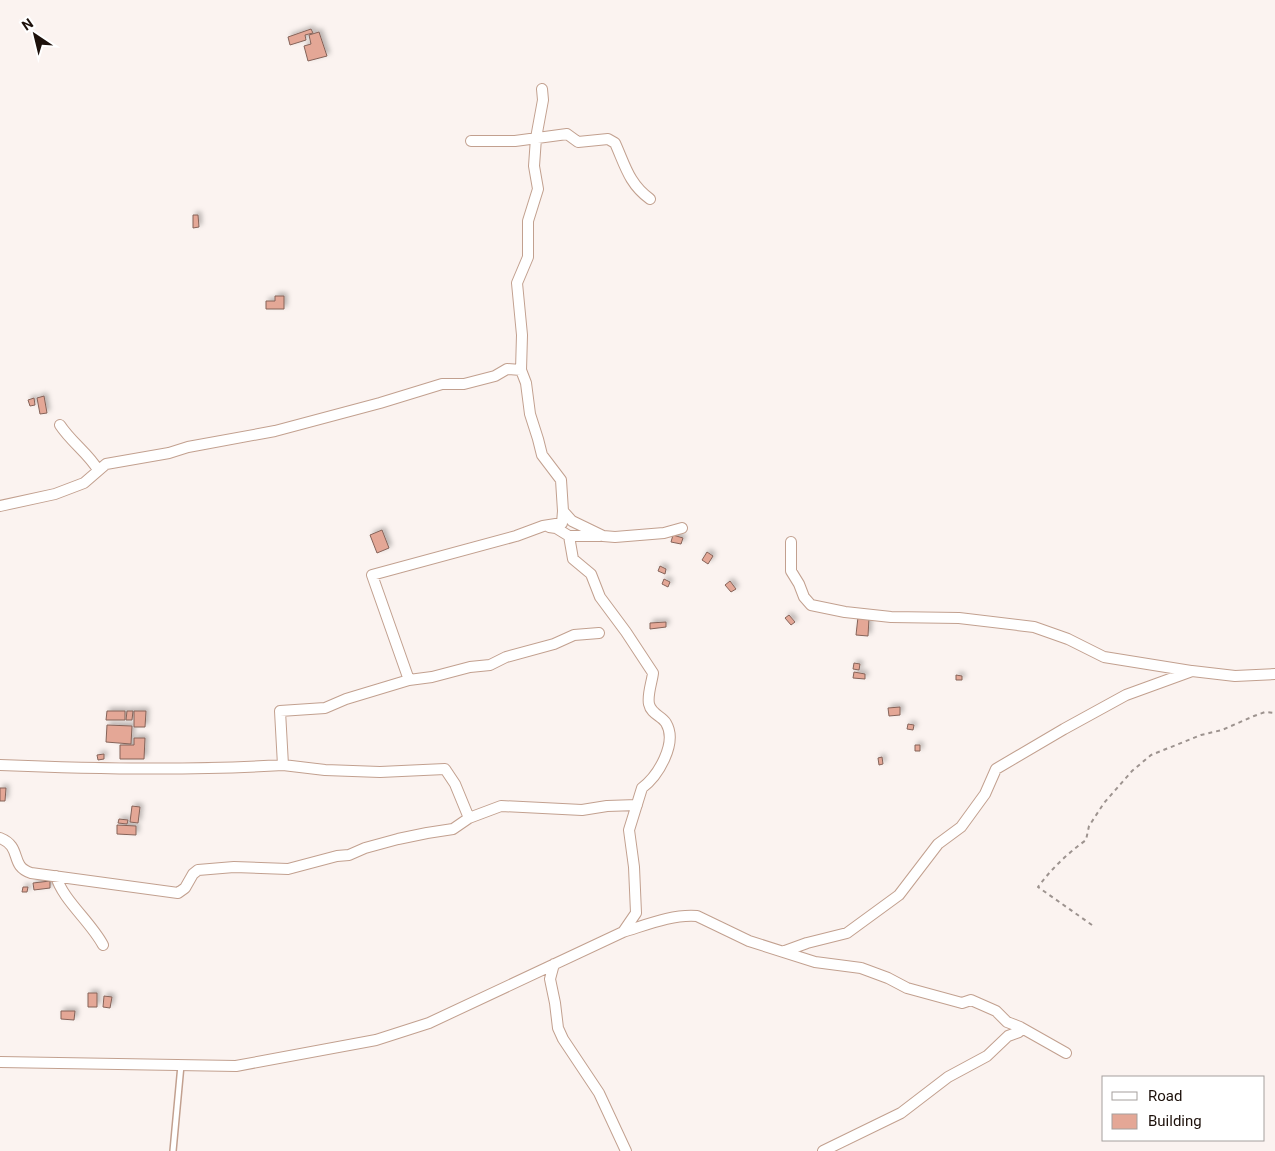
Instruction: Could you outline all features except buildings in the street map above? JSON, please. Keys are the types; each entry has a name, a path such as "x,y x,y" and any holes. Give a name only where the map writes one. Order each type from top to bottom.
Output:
{"street":[{"path":"409,680 372,575 516,536 543,526 562,523 561,480 542,455 530,414 526,383 521,370 522,335 517,283 528,257 528,221 538,190 534,166 536,138 543,100 542,89"},
{"path":"471,141 504,142 567,134 578,142 608,139 615,143 638,190 650,199"},
{"path":"0,506 55,494 84,483 106,464 275,431 442,384 464,384 494,376 507,369 521,370"},
{"path":"60,425 67,436 94,463 98,470"},
{"path":"563,511 572,521 603,536"},
{"path":"543,526 556,528 569,536 615,537 664,533 682,528"},
{"path":"569,536 574,559 591,574 600,598 626,632 653,673 648,702 651,711 665,722 671,734 668,751 648,784 642,788 629,830 634,867 636,914 623,932"},
{"path":"791,542 791,570 804,597 811,605 845,612 881,616 958,618 1034,627 1068,639 1104,657 1235,676 1275,674"},
{"path":"284,765 280,711 325,708 346,699 409,680 432,677 470,667 490,665 506,657 554,644 574,635 599,633"},
{"path":"784,952 807,943 847,934 899,895 938,844 961,828 985,794 996,769 1126,695 1192,671"},
{"path":"0,765 60,768 217,769 284,765 325,770 380,772 445,769 455,784 469,818"},
{"path":"0,838 11,844 18,862 24,871 178,893 185,888 193,874 198,870 234,867 288,869 337,856 349,855 365,848 398,839 453,829 469,818 501,806 582,810 607,806 637,805"},
{"path":"56,876 61,890 96,933 103,945"},
{"path":"0,1062 236,1066 376,1040 429,1023 623,932 665,919 688,915 697,916 749,941 815,962 861,968 888,978 907,988 962,1003 971,1000 996,1011 1007,1022 1020,1027 1066,1053"},
{"path":"554,964 550,979 558,1028 563,1039 599,1093 626,1151"},
{"path":"823,1151 901,1113 948,1077 987,1056 1008,1036 1018,1032 1020,1027"}],"lane":[{"path":"173,1151 181,1064"}],"path":[{"path":"1092,925 1038,887 1052,868 1086,840 1089,826 1104,803 1132,771 1151,755 1201,735 1222,730 1265,712 1275,713"}]}
